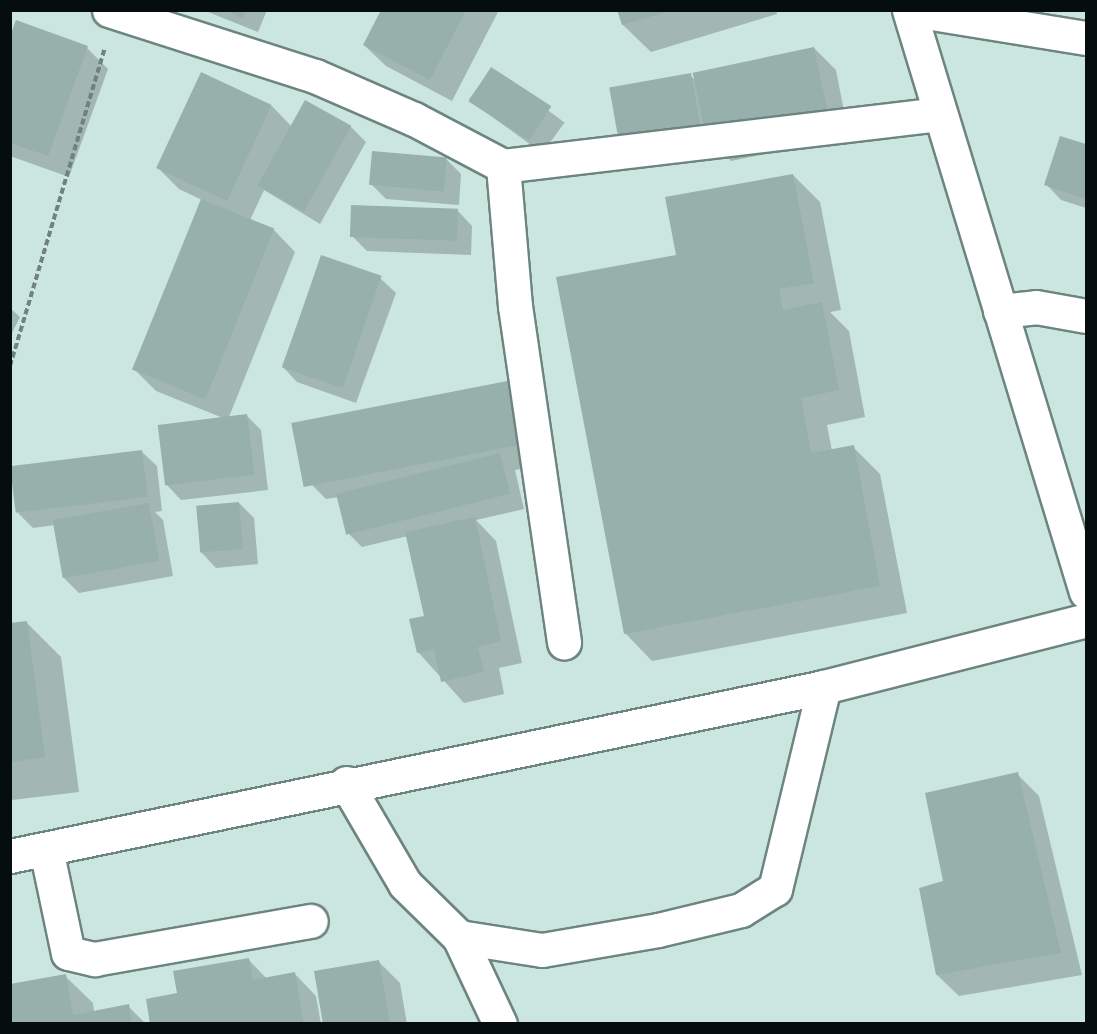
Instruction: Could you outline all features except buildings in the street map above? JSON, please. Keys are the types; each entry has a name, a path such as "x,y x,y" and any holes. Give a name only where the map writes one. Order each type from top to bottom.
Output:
{"street":[{"path":"1086,38 911,10 939,114 1086,592"},
{"path":"112,12 315,76 414,119 503,166 939,114"},
{"path":"503,166 516,306 564,642"},
{"path":"1000,311 1036,307 1086,316"},
{"path":"10,856 345,783 824,687 1086,620"},
{"path":"459,937 542,950 741,910 776,889 824,687"},
{"path":"345,783 405,884 459,937 500,1023"},
{"path":"46,849 68,953 95,959 311,921"}],"path":[{"path":"10,366 112,12"}]}
